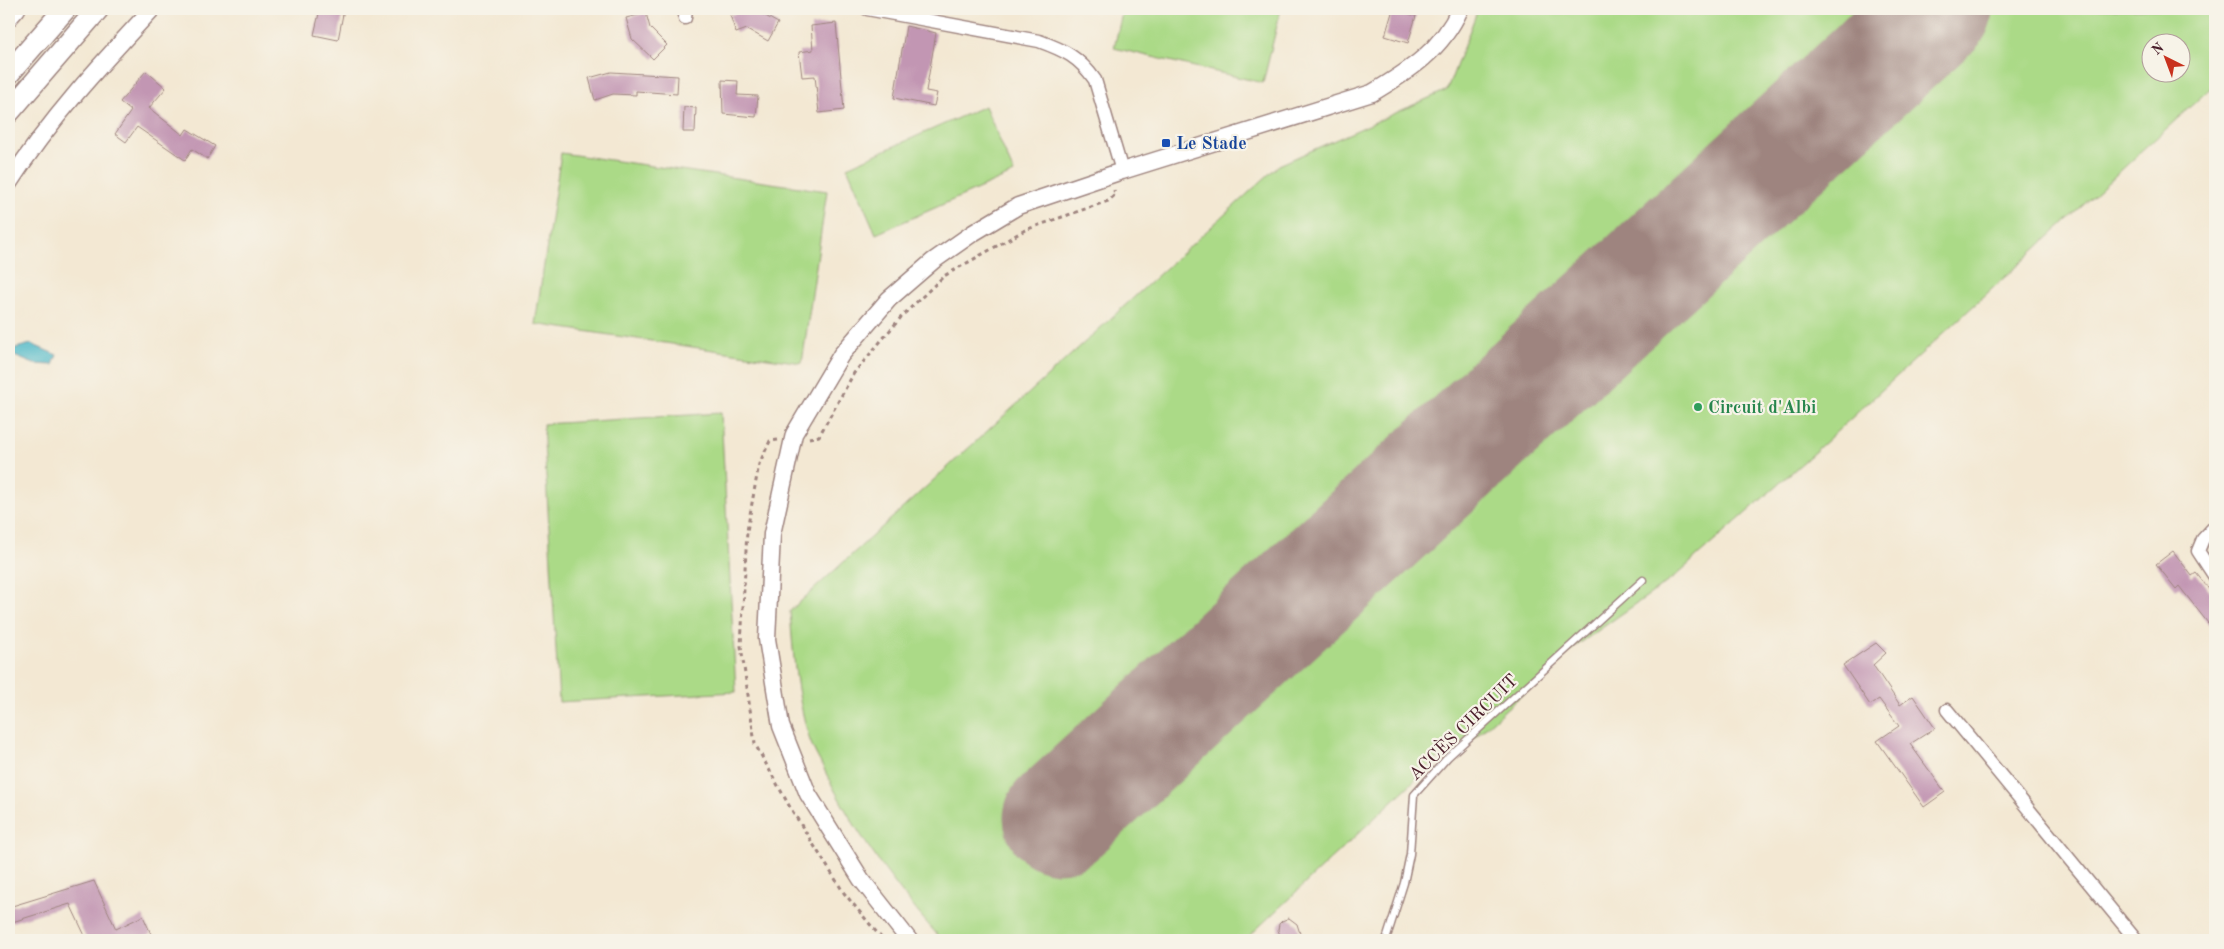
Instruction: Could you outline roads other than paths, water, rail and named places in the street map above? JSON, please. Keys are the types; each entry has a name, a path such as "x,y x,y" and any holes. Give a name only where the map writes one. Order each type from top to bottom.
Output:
{"highway":[{"path":"9,73 65,9"},
{"path":"9,112 98,9"}],"street":[{"path":"9,18 17,9"},
{"path":"9,183 28,152 87,78 152,9"},
{"path":"867,9 1039,41 1065,50 1087,68 1116,173"},
{"path":"909,940 861,879 808,794 781,726 767,639 772,534 794,434 841,355 889,299 933,261 973,233 1018,206 1116,173 1372,93 1406,73 1432,52 1452,26 1460,9"},
{"path":"2215,526 2203,539 2198,550 2215,576"},
{"path":"1947,710 2136,940"}],"lane":[{"name":"ACCÈS CIRCUIT","path":"1386,940 1408,864 1414,795 1448,757 1642,580"}],"water":[{"path":"31,344 57,355 53,365 34,364 12,355 12,349"}],"place":[{"name":"Le Stade","path":"1166,143"},
{"name":"Circuit d'Albi","path":"1698,407"}]}
